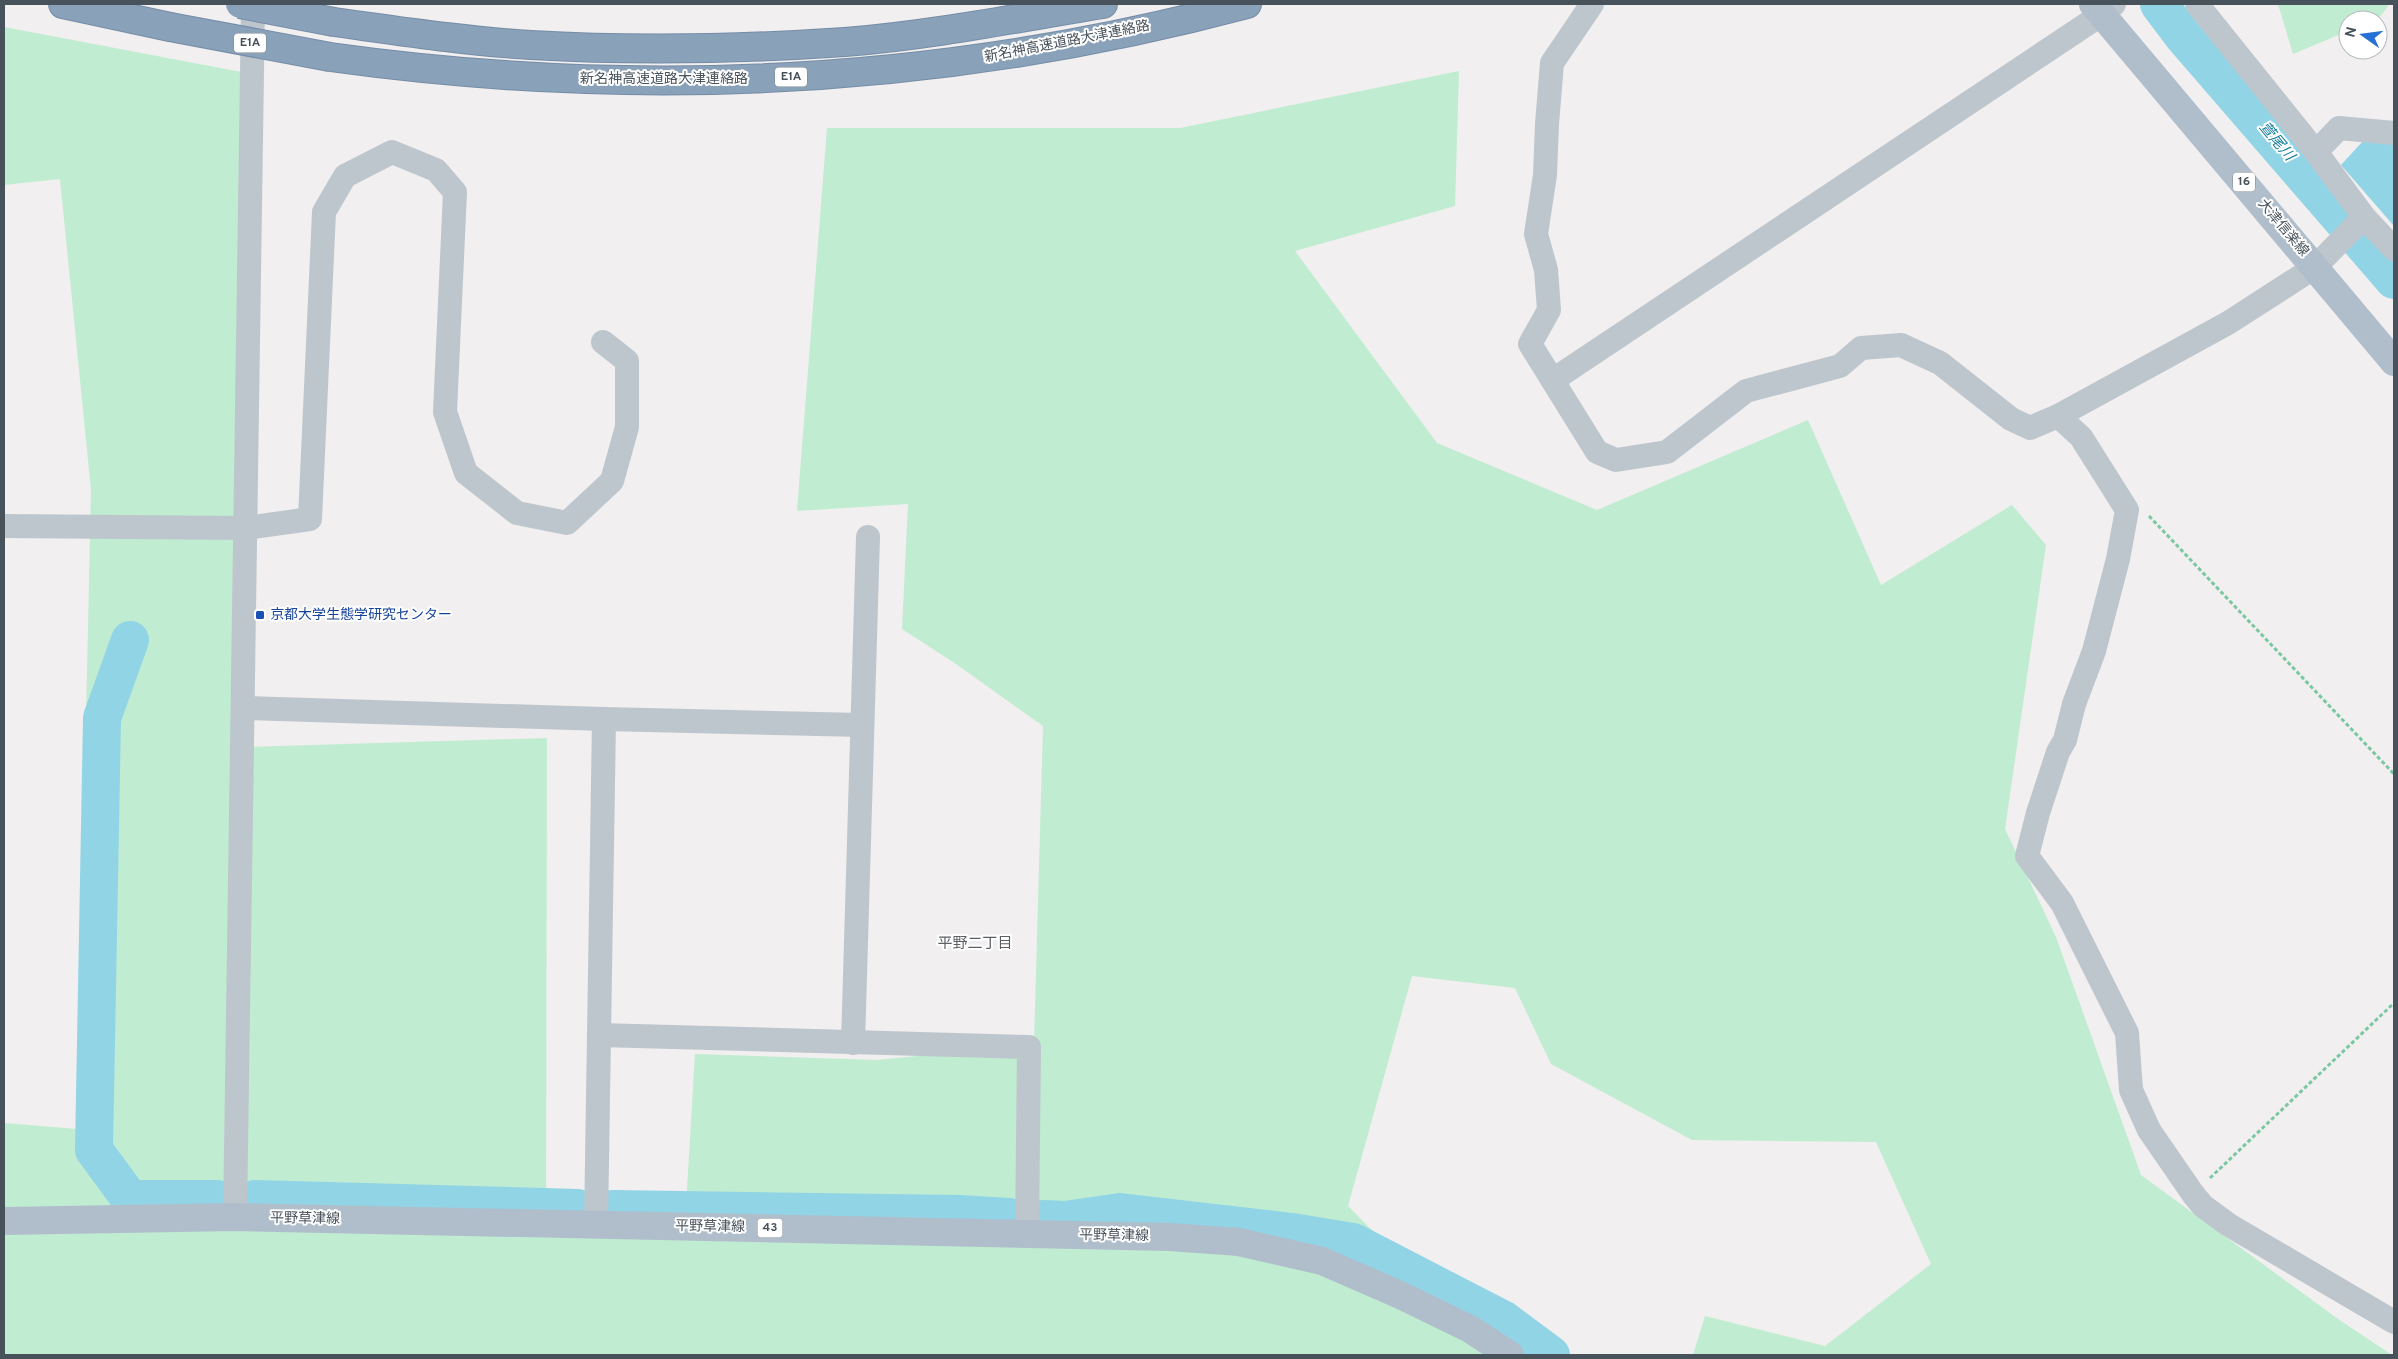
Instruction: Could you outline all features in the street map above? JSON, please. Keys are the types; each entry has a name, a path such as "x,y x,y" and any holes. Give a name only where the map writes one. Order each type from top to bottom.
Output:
{"highway":[{"path":"64,4 170,27"},
{"name":"新名神高速道路大津連絡路","path":"82,4 170,27 330,57 418,69 610,81 722,81 814,76 940,65 1064,44 1247,4"},
{"path":"240,4 334,22 431,35 530,45 631,48 730,47 846,42 923,33 1103,4"}],"main road":[{"name":"大津信楽線","path":"2103,7 2394,362"},
{"name":"平野草津線","path":"4,1221 235,1217 1170,1237 1240,1242 1322,1261 1400,1295 1470,1329 1510,1355"}],"street":[{"path":"235,1217 253,4"},
{"path":"1592,4 1552,63 1547,124 1546,175 1536,234 1546,270 1549,310 1530,344 1597,452 1616,460 1667,452 1746,391 1840,366 1861,348 1901,345 1932,359 2012,419 2030,428 2058,416 2228,323 2316,266 2364,218"},
{"path":"2197,4 2316,152 2364,218 2394,249"},
{"path":"1553,380 2103,7"},
{"path":"2316,152 2339,128 2394,133"},
{"path":"4,526 246,528 310,520 324,212 345,176 392,152 436,170 454,192 445,412 466,473 517,513 567,523 612,481 628,426 627,361 603,342"},
{"path":"2058,416 2081,437 2127,510 2118,559 2094,651 2074,704 2065,740 2058,752 2026,856 2062,903 2090,958 2127,1033 2131,1090 2149,1130 2193,1194 2203,1206 2229,1225 2394,1322"},
{"path":"852,1043 868,537"},
{"path":"243,708 862,725"},
{"path":"596,1225 604,719"},
{"path":"599,1035 1029,1047 1027,1234"}],"path":[{"path":"2127,510 2148,515 2394,774"},
{"path":"2193,1194 2394,1003"}],"green space":[{"path":"2278,4 2389,4 2385,10 2338,10 2338,35 2293,54"},
{"path":"4,27 252,74 243,747 547,738 546,1219 685,1223 695,1054 877,1060 1034,1044 1043,726 956,664 902,629 908,504 797,511 827,128 1180,128 1459,71 1455,206 1295,251 1437,443 1597,510 1808,420 1881,585 2012,505 2046,545 2005,829 2056,937 2141,1175 2338,1319 2392,1355 1693,1355 1705,1316 1825,1346 1931,1264 1876,1142 1692,1140 1551,1064 1515,988 1412,976 1348,1206 1470,1329 1503,1355 4,1355 4,1123 77,1129 91,490 60,179 4,185"}],"water":[{"path":"2364,140 2394,144 2394,226 2341,165"}],"waterway":[{"name":"萱尾川","path":"2159,4 2183,36 2394,280"},
{"path":"130,640 102,718 94,1150 130,1199 217,1199"},
{"path":"255,1199 578,1208"},
{"path":"613,1209 959,1214 1009,1217"},
{"path":"1044,1219 1065,1220 1120,1212 1292,1232 1353,1242 1504,1320 1551,1355"}],"place":[{"name":"京都大学生態学研究センター","path":"260,615"}],"district":[{"name":"平野二丁目","path":"975,944"}]}
